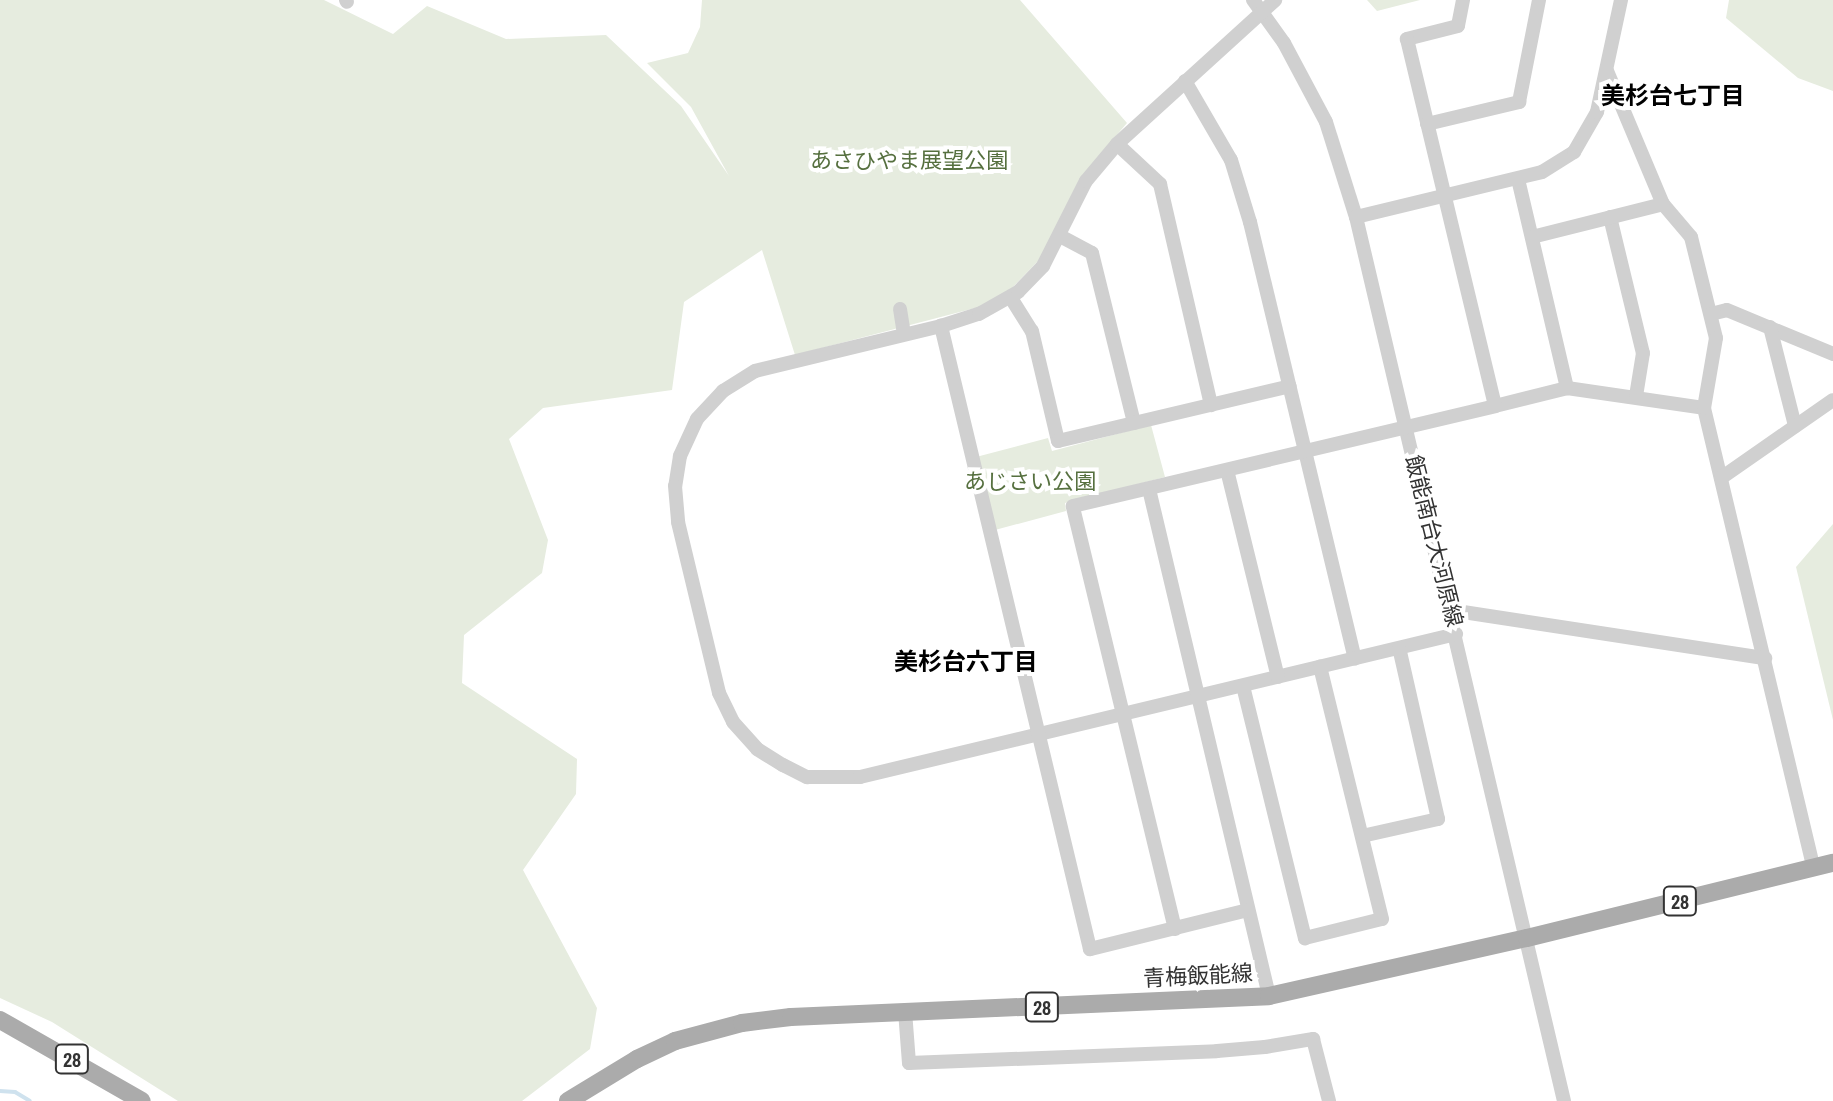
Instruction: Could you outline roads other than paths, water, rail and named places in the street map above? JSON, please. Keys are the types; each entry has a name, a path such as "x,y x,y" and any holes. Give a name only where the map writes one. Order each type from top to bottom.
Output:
{"main road":[{"name":"青梅飯能線","path":"568,1101 637,1059 710,1031 791,1017 1216,1001 1269,996 1527,938 1833,863"},
{"name":"28","path":"0,1020 142,1101"}],"street":[{"path":"1275,0 1258,6 1185,81 1117,144 1086,181 1043,266 1011,298 979,314 941,326 755,371 723,391 697,419 680,456 675,486 678,522 719,693 733,722 757,749 807,777 860,777 1456,634"},
{"path":"1463,0 1458,26 1407,39 1495,406"},
{"path":"1427,124 1519,102 1539,0"},
{"path":"1356,217 1542,172 1574,152 1597,112 1621,0"},
{"name":"飯能南台大河原線","path":"1258,6 1307,81 1326,122 1356,217 1564,1101"},
{"path":"1607,71 1663,204 1691,237 1711,314 1716,338 1704,408 1814,868"},
{"path":"1185,81 1231,160 1250,222 1355,659"},
{"path":"1117,144 1160,184 1211,405"},
{"path":"1518,179 1567,388"},
{"path":"1532,237 1663,204"},
{"path":"1610,217 1643,353 1636,396"},
{"path":"1060,236 1092,253 1134,423"},
{"path":"1011,298 1032,331 1058,441 1290,386"},
{"path":"900,309 904,333"},
{"path":"1711,314 1727,310 1833,354"},
{"path":"941,326 1090,949 1248,910"},
{"path":"1770,327 1795,426"},
{"path":"1175,929 1073,506 1567,388 1704,408"},
{"path":"1721,478 1833,400"},
{"path":"1227,470 1278,677"},
{"path":"1149,489 1269,996"},
{"path":"1450,610 1765,658"},
{"path":"1362,836 1438,819 1399,648"},
{"path":"1243,686 1305,938 1382,919 1320,667"},
{"path":"905,1011 909,1063 1217,1051 1313,1039 1329,1101"}],"waterway":[{"path":"0,1091 15,1092 30,1101"}],"district":[{"name":"美杉台七丁目","path":"1673,96"},
{"name":"美杉台六丁目","path":"966,662"}],"park label":[{"name":"あさひやま展望公園","path":"909,161"},
{"name":"あじさい公園","path":"1030,482"}]}
